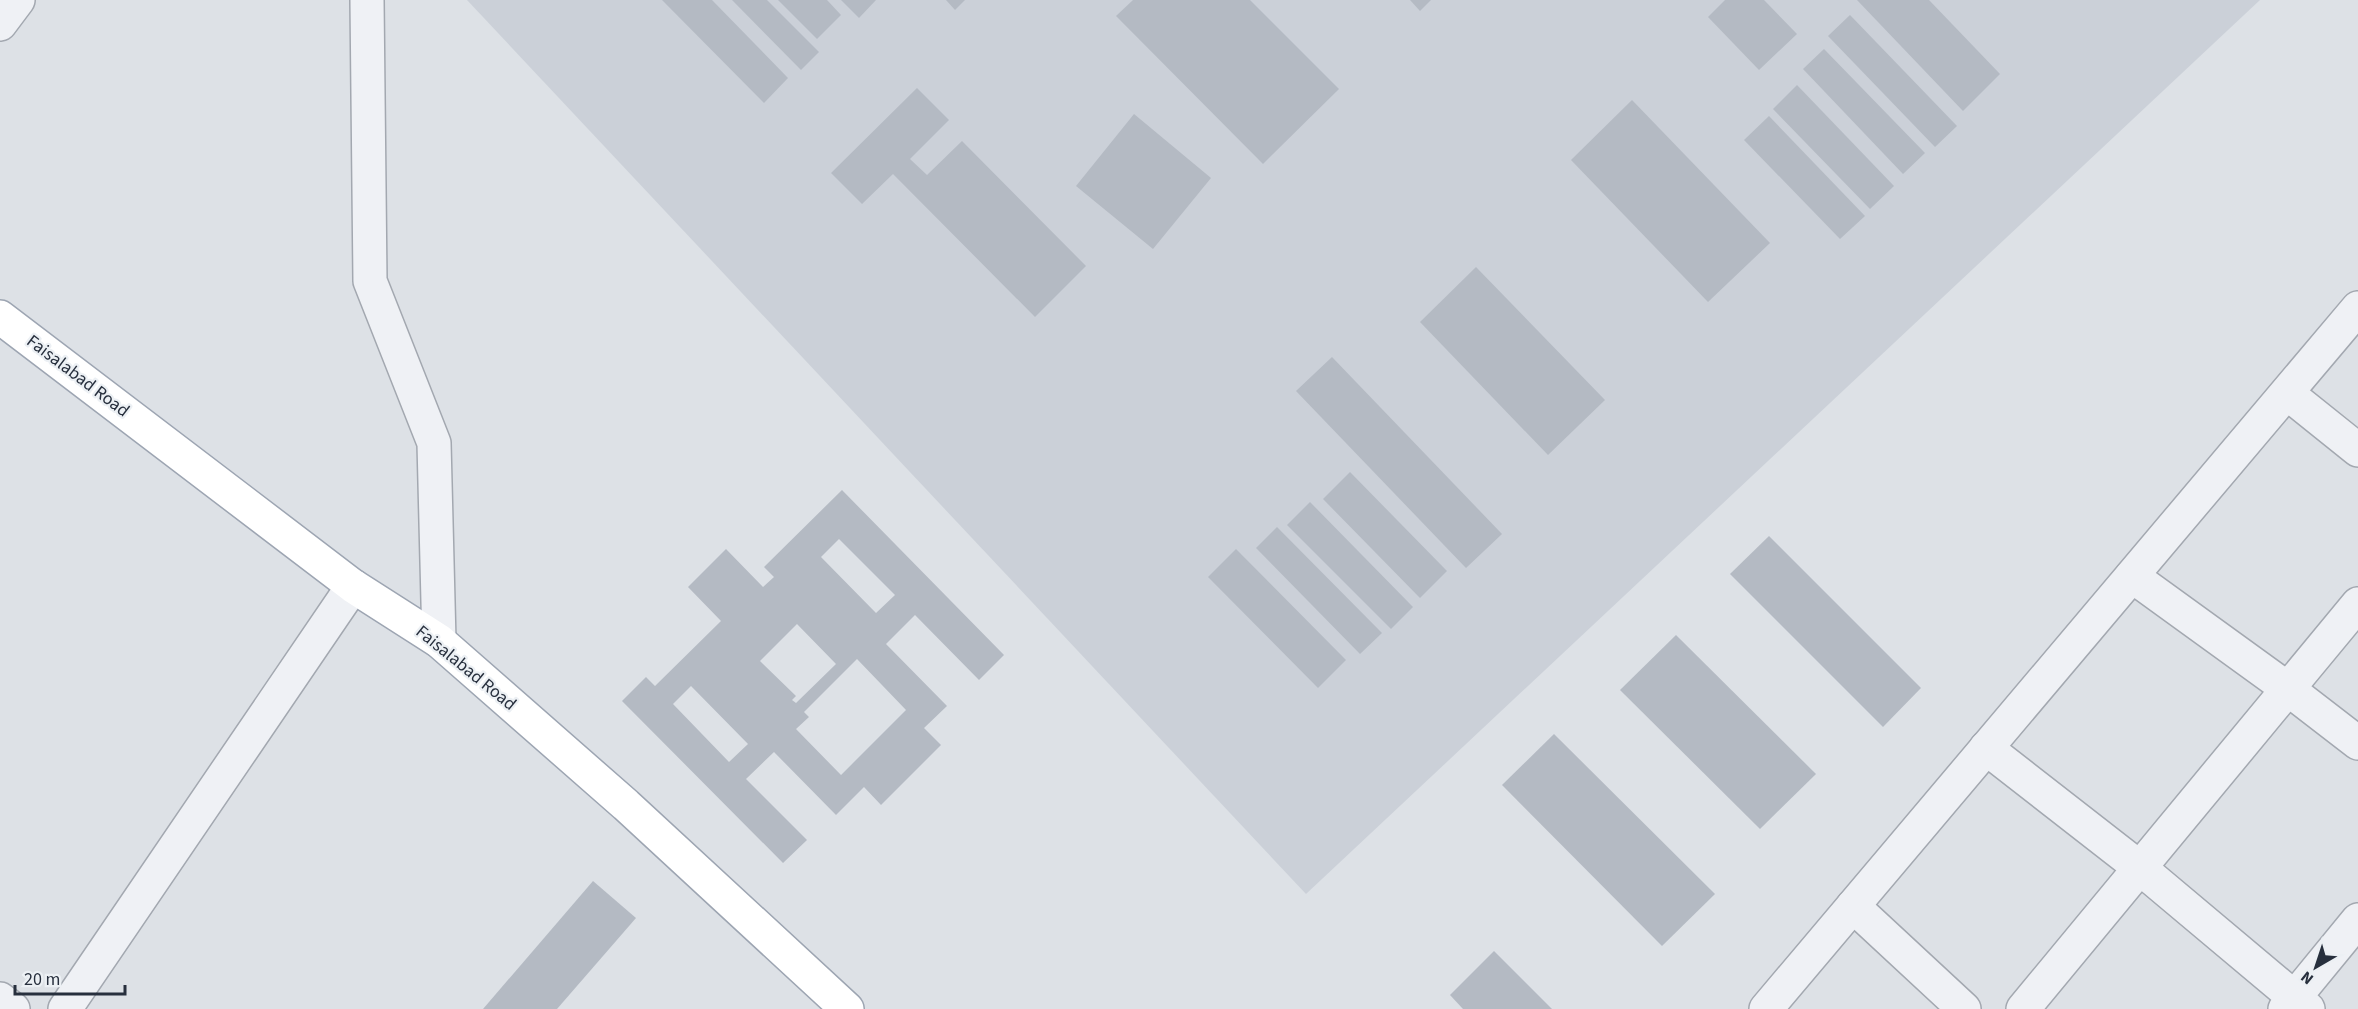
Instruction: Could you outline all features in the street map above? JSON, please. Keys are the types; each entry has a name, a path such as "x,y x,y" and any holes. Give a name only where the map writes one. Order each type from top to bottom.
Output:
{"main road":[{"name":"Faisalabad Road","path":"0,317 353,586 439,641 626,806 847,1009"}],"street":[{"path":"0,24 18,0"},
{"path":"367,0 370,281 434,443 439,641"},
{"path":"1766,1009 2358,308"},
{"path":"2287,393 2358,450"},
{"path":"2132,576 2288,688 2358,743"},
{"path":"65,1009 353,586"},
{"path":"2023,1009 2358,604"},
{"path":"1986,748 2140,868 2295,1005 2358,920"},
{"path":"1853,906 1964,1009"},
{"path":"0,999 13,1009"}],"shaded area":[{"path":"467,0 2260,0 1306,894"}],"building":[{"path":"662,0 712,0 788,78 764,103"},
{"path":"732,0 767,0 819,52 801,70"},
{"path":"778,0 827,0 841,15 817,39"},
{"path":"841,0 876,0 859,18"},
{"path":"946,0 965,0 955,10"},
{"path":"1133,0 1250,0 1339,89 1263,164 1116,16"},
{"path":"1410,0 1431,0 1420,11"},
{"path":"1725,0 1764,0 1797,34 1759,70 1708,17"},
{"path":"1857,0 1929,0 2000,74 1963,111"},
{"path":"1850,15 1957,126 1935,147 1828,36"},
{"path":"1824,49 1925,153 1903,174 1803,69"},
{"path":"1797,85 1894,186 1870,209 1773,109"},
{"path":"917,88 949,120 910,159 927,175 962,141 1086,266 1035,317 893,174 862,204 831,173"},
{"path":"1632,100 1770,243 1708,302 1571,160"},
{"path":"1134,114 1211,178 1153,249 1076,186"},
{"path":"1769,116 1865,216 1840,239 1744,140"},
{"path":"1476,267 1605,400 1548,455 1420,322"},
{"path":"1332,357 1502,534 1466,568 1296,391"},
{"path":"1350,472 1447,571 1420,598 1323,499"},
{"path":"842,490 1004,655 979,680 915,615 886,644 947,706 924,728 941,745 881,805 864,787 836,815 774,752 746,779 807,840 783,863 622,701 646,677 655,686 721,621 688,587 726,549 763,587 774,577 764,567","holes":["839,539 895,595 876,613 821,557","797,624 836,664 796,703 792,700 796,696 760,661","857,659 906,710 841,775 796,729 809,717 804,712","691,686 748,744 729,762 673,704"]},
{"path":"1310,502 1413,607 1391,629 1287,525"},
{"path":"1277,527 1382,633 1360,654 1256,548"},
{"path":"1769,536 1921,688 1883,727 1730,574"},
{"path":"1236,549 1346,660 1318,688 1208,577"},
{"path":"1676,635 1816,774 1760,829 1620,690"},
{"path":"1554,734 1715,894 1662,946 1502,785"},
{"path":"593,881 636,918 557,1009 483,1009"},
{"path":"1494,951 1552,1009 1463,1009 1450,995"}]}
